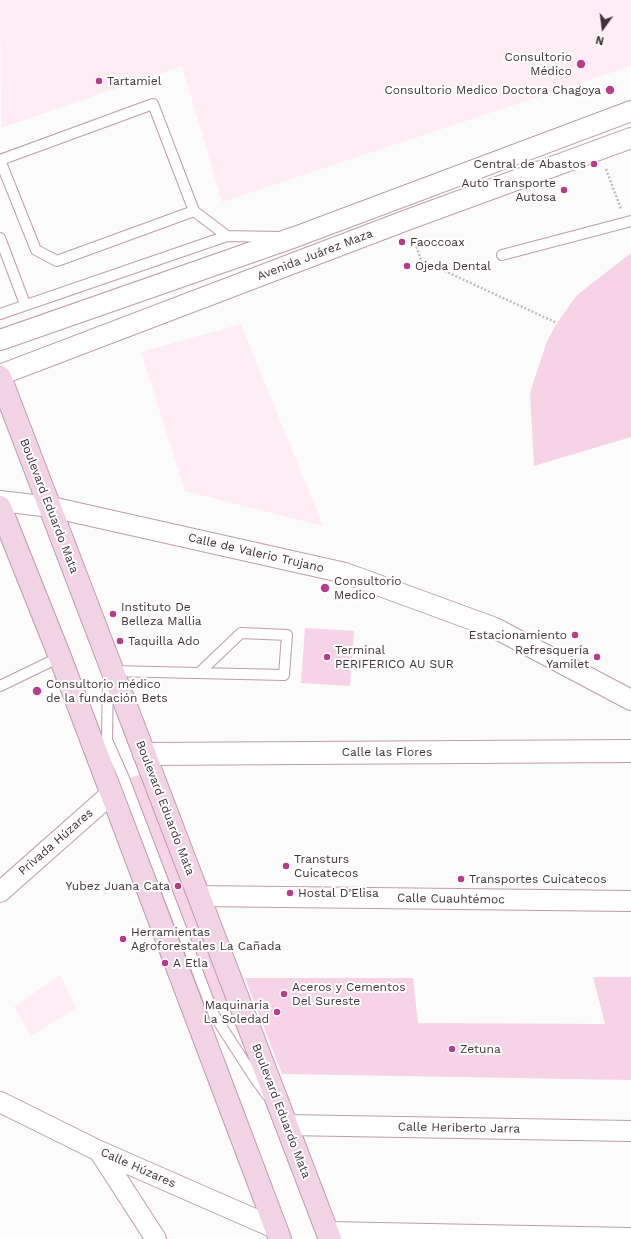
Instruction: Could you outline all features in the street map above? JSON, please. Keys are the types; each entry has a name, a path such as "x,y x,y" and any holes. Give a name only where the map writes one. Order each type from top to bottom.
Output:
{"main road":[{"name":"Boulevard Eduardo Mata","path":"0,376 51,507 110,667 329,1236"},
{"path":"0,507 60,657 279,1234"}],"street":[{"name":"Avenida Juárez Maza","path":"0,340 295,237 631,111"},
{"name":"Avenida Juárez Maza","path":"0,376 407,220 631,138"},
{"name":"Calle de Valerio Trujano","path":"0,501 51,507 345,573 495,628 631,700"},
{"name":"Calle las Flores","path":"144,754 631,751"},
{"name":"Privada Húzares","path":"0,892 112,793"},
{"name":"Calle Cuauhtémoc","path":"198,896 631,901"},
{"name":"Calle Húzares","path":"0,1102 100,1151 279,1234"},
{"name":"Calle Heriberto Jarra","path":"285,1120 631,1131"},
{"path":"100,1151 156,1239"},
{"path":"329,1236 631,1238"}],"lane":[{"path":"194,211 56,261 36,250 0,160 153,104 194,211 227,236"},
{"path":"502,255 629,222"},
{"path":"0,314 25,304 227,236 295,237"},
{"path":"0,241 25,304"},
{"path":"200,672 241,633 287,635 284,675 200,672 110,667 107,740 123,776 214,1015 254,1077 285,1120"},
{"path":"0,686 60,657"}],"path":[{"path":"599,150 629,222"},
{"path":"407,220 421,260 557,323"}],"shaded area":[{"path":"0,0 631,0 631,66 222,202 182,66 1,128"},
{"path":"241,324 323,526 185,491 141,352"},
{"path":"60,975 76,1008 31,1036 14,1007"}],"building":[{"path":"631,253 631,437 534,466 530,393 547,341 557,323 577,295"},
{"name":"Terminal PERIFERICO AU SUR","path":"305,628 354,631 350,686 301,683"},
{"path":"149,771 236,1004 212,1012 125,780"},
{"name":"Zetuna","path":"593,977 631,977 631,1080 282,1074 245,978 413,978 418,1023 605,1024"}],"place":[{"name":"Consultorio Médico","path":"581,64"},
{"name":"Tartamiel","path":"99,81"},
{"name":"Consultorio Medico Doctora Chagoya","path":"610,90"},
{"name":"Central de Abastos","path":"594,164"},
{"name":"Auto Transporte Autosa","path":"564,190"},
{"name":"Faoccoax","path":"402,242"},
{"name":"Ojeda Dental","path":"407,266"},
{"name":"Consultorio Medico","path":"325,588"},
{"name":"Instituto De Belleza Mallia","path":"113,614"},
{"name":"Estacionamiento","path":"575,635"},
{"name":"Taquilla Ado","path":"120,641"},
{"name":"Terminal PERIFERICO AU SUR","path":"327,657"},
{"name":"Refresquería Yamilet","path":"597,657"},
{"name":"Consultorio médico de la fundación Bets","path":"37,691"},
{"name":"Transturs Cuicatecos","path":"286,866"},
{"name":"Transportes Cuicatecos","path":"461,879"},
{"name":"Yubez Juana Cata","path":"178,886"},
{"name":"Hostal D'Elisa","path":"290,893"},
{"name":"Herramientas Agroforestales La Cañada","path":"123,939"},
{"name":"A Etla","path":"165,963"},
{"name":"Aceros y Cementos Del Sureste","path":"284,994"},
{"name":"Maquinaria La Soledad","path":"277,1012"},
{"name":"Zetuna","path":"452,1049"}]}
